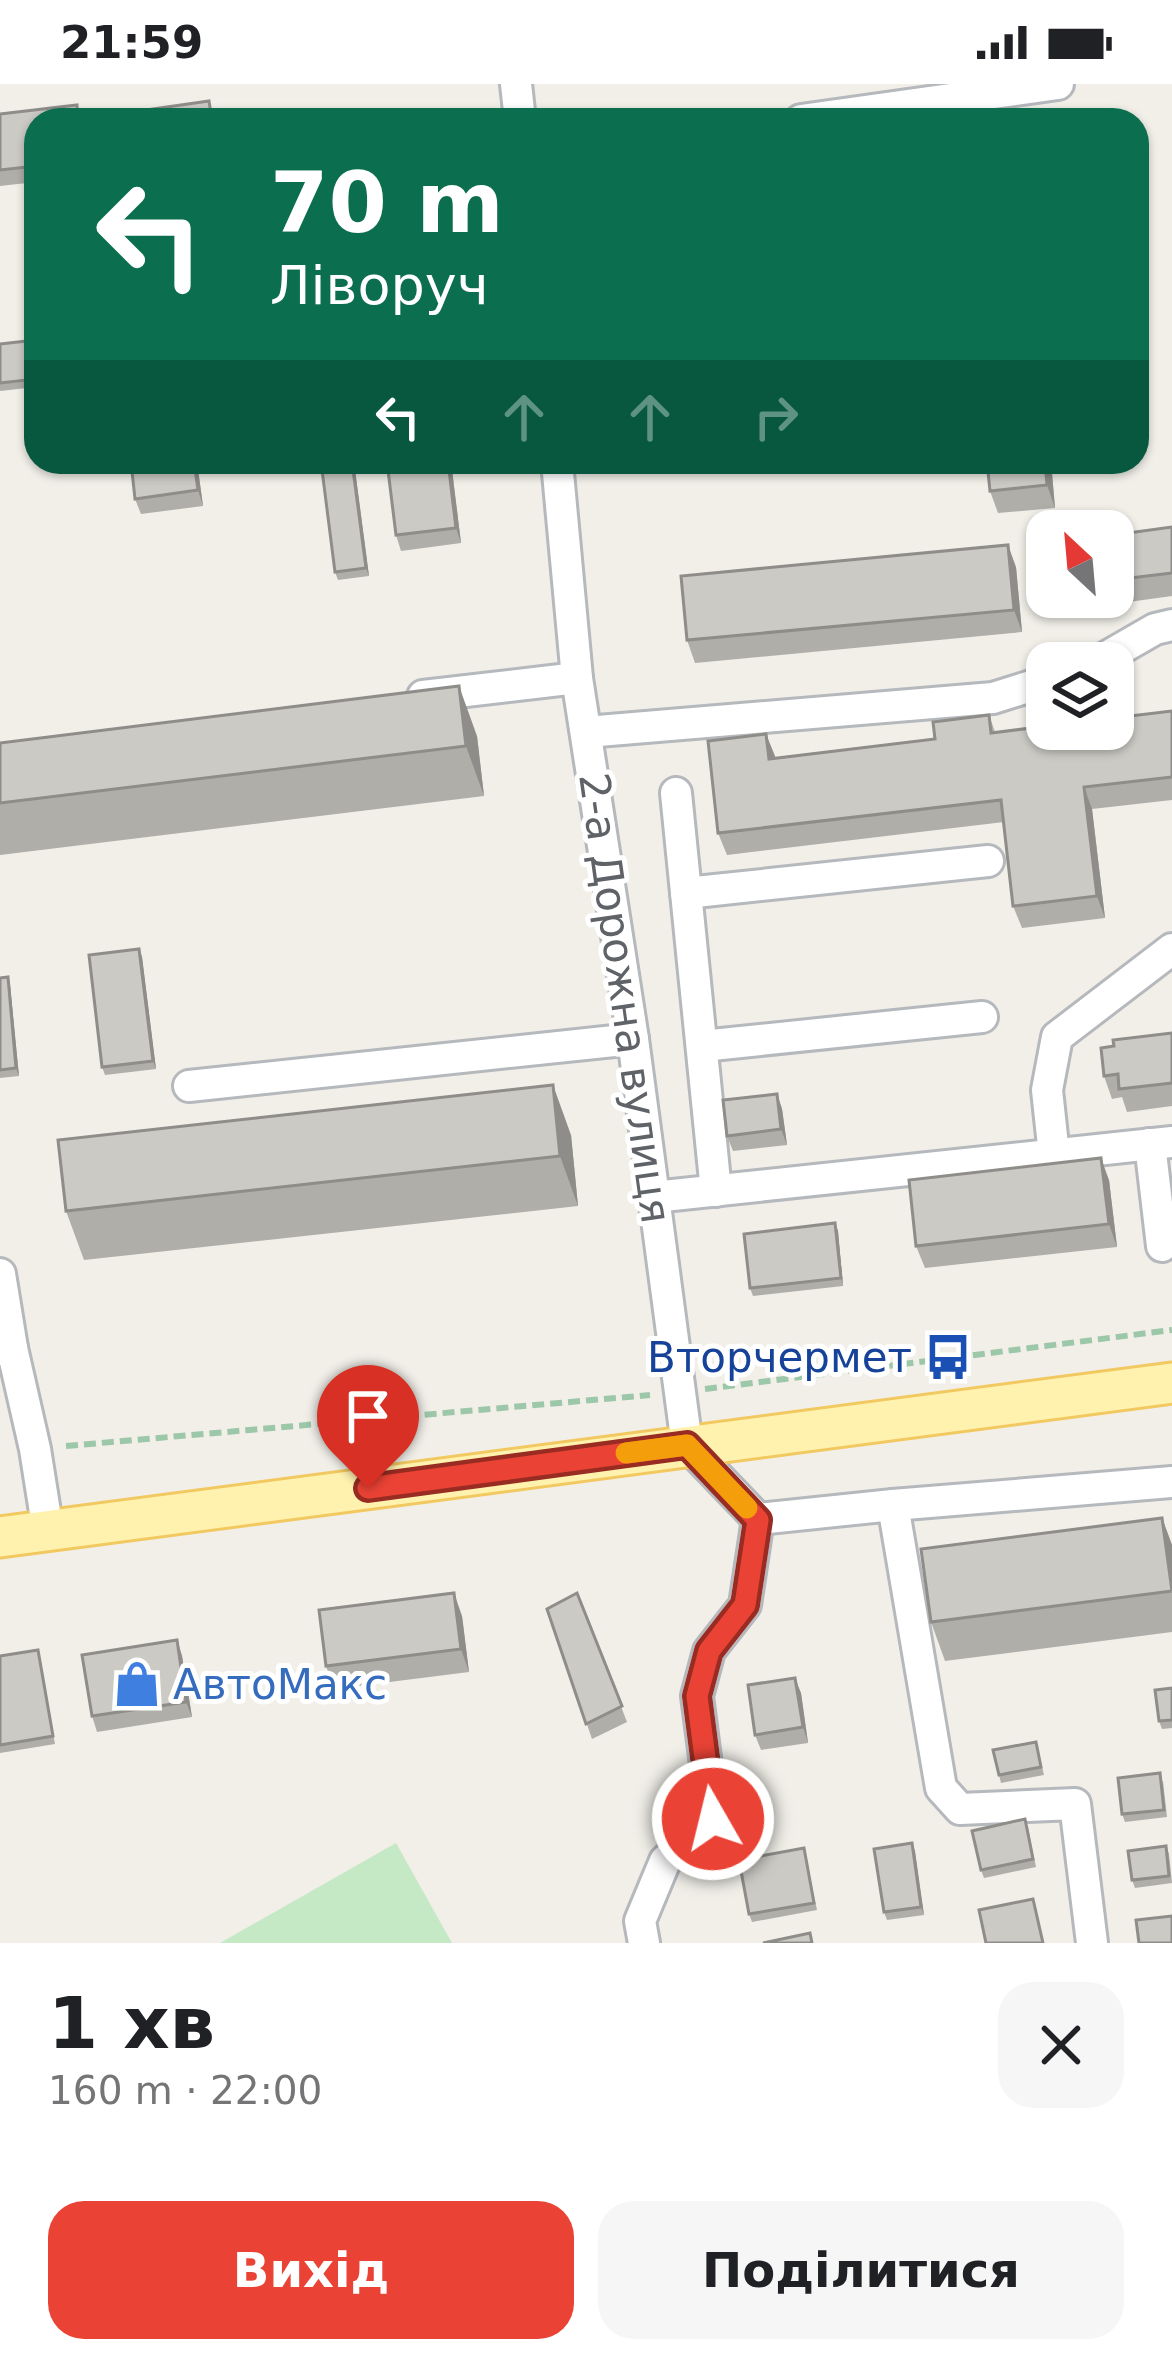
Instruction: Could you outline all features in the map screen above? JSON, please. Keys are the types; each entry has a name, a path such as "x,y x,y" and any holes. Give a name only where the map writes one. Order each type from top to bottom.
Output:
{"main road":[{"path":"0,1538 1172,1384"}],"street":[{"path":"848,99 1058,84"},
{"name":"2-а Дорожна вулиця","path":"558,474 578,678 634,1039 687,1445"},
{"path":"1132,642 1172,626"},
{"path":"393,700 578,678"},
{"path":"586,732 993,698 1026,688"},
{"path":"676,794 716,1191"},
{"path":"686,892 988,861"},
{"path":"1054,1154 1047,1090 1057,1037 1172,950"},
{"path":"702,1046 982,1018"},
{"path":"189,1086 634,1039"},
{"path":"654,1197 1161,1143 1162,1246"},
{"path":"0,1274 6,1350 35,1449 48,1531"},
{"path":"687,1445 758,1520"},
{"path":"758,1520 1172,1482"},
{"path":"893,1505 941,1788 960,1809 1075,1804 1092,1943"},
{"path":"644,1943 640,1921 665,1861 713,1819 697,1696 709,1651 745,1605 758,1520"}],"path":[{"path":"35,1449 680,1392 1172,1330"}],"green space":[{"path":"396,1843 452,1943 220,1943"}],"building":[{"path":"209,101 210,108 160,108"},
{"path":"24,111 24,167 0,170 0,114"},
{"path":"24,341 24,380 0,383 0,344"},
{"path":"132,474 196,474 198,490 135,499"},
{"path":"323,474 354,474 366,568 335,572"},
{"path":"388,474 449,474 456,528 396,535"},
{"path":"988,474 1046,474 1047,485 990,491"},
{"path":"1172,527 1172,573 1134,578 1134,532"},
{"path":"1008,545 1014,610 687,640 681,576"},
{"path":"459,686 466,746 0,803 0,743"},
{"path":"1172,711 1172,777 1084,787 1097,896 1013,906 1001,800 718,833 708,741 766,734 769,759 935,739 933,722 989,715 991,733 1026,729 1026,750 1134,750 1134,716"},
{"path":"139,949 153,1061 102,1067 89,955"},
{"path":"8,977 16,1068 0,1070 0,978"},
{"path":"1172,1033 1172,1083 1119,1089 1118,1074 1104,1076 1101,1048 1114,1046 1113,1040"},
{"path":"553,1085 560,1156 66,1211 58,1140"},
{"path":"777,1094 781,1129 727,1136 723,1100"},
{"path":"1101,1158 1109,1224 916,1246 909,1180"},
{"path":"835,1223 841,1278 750,1288 744,1234"},
{"path":"1162,1518 1172,1591 931,1622 921,1549"},
{"path":"454,1593 461,1649 326,1666 319,1610"},
{"path":"577,1593 622,1706 586,1724 547,1609"},
{"path":"177,1640 186,1702 92,1716 82,1655"},
{"path":"38,1650 53,1736 0,1745 0,1656"},
{"path":"795,1678 803,1727 755,1735 748,1685"},
{"path":"1172,1688 1172,1720 1159,1721 1155,1690"},
{"path":"1036,1742 1041,1767 999,1775 993,1750"},
{"path":"1160,1773 1164,1810 1122,1814 1118,1778"},
{"path":"1025,1819 1033,1859 981,1870 972,1831"},
{"path":"912,1843 921,1907 884,1912 874,1849"},
{"path":"1166,1846 1169,1876 1132,1880 1128,1851"},
{"path":"804,1848 814,1903 749,1914 739,1860"},
{"path":"1033,1899 1043,1943 986,1943 979,1910"},
{"path":"1172,1916 1172,1943 1139,1943 1136,1920"},
{"path":"810,1933 812,1943 763,1943"}],"slow traffic":[{"path":"626,1453 687,1445 747,1508"}],"place":[{"name":"Вторчермет","path":"948,1357"},
{"name":"АвтоМакс","path":"137,1684"}],"route":[{"path":"368,1488 687,1445 758,1520 745,1605 709,1651 697,1696 713,1819"}]}
